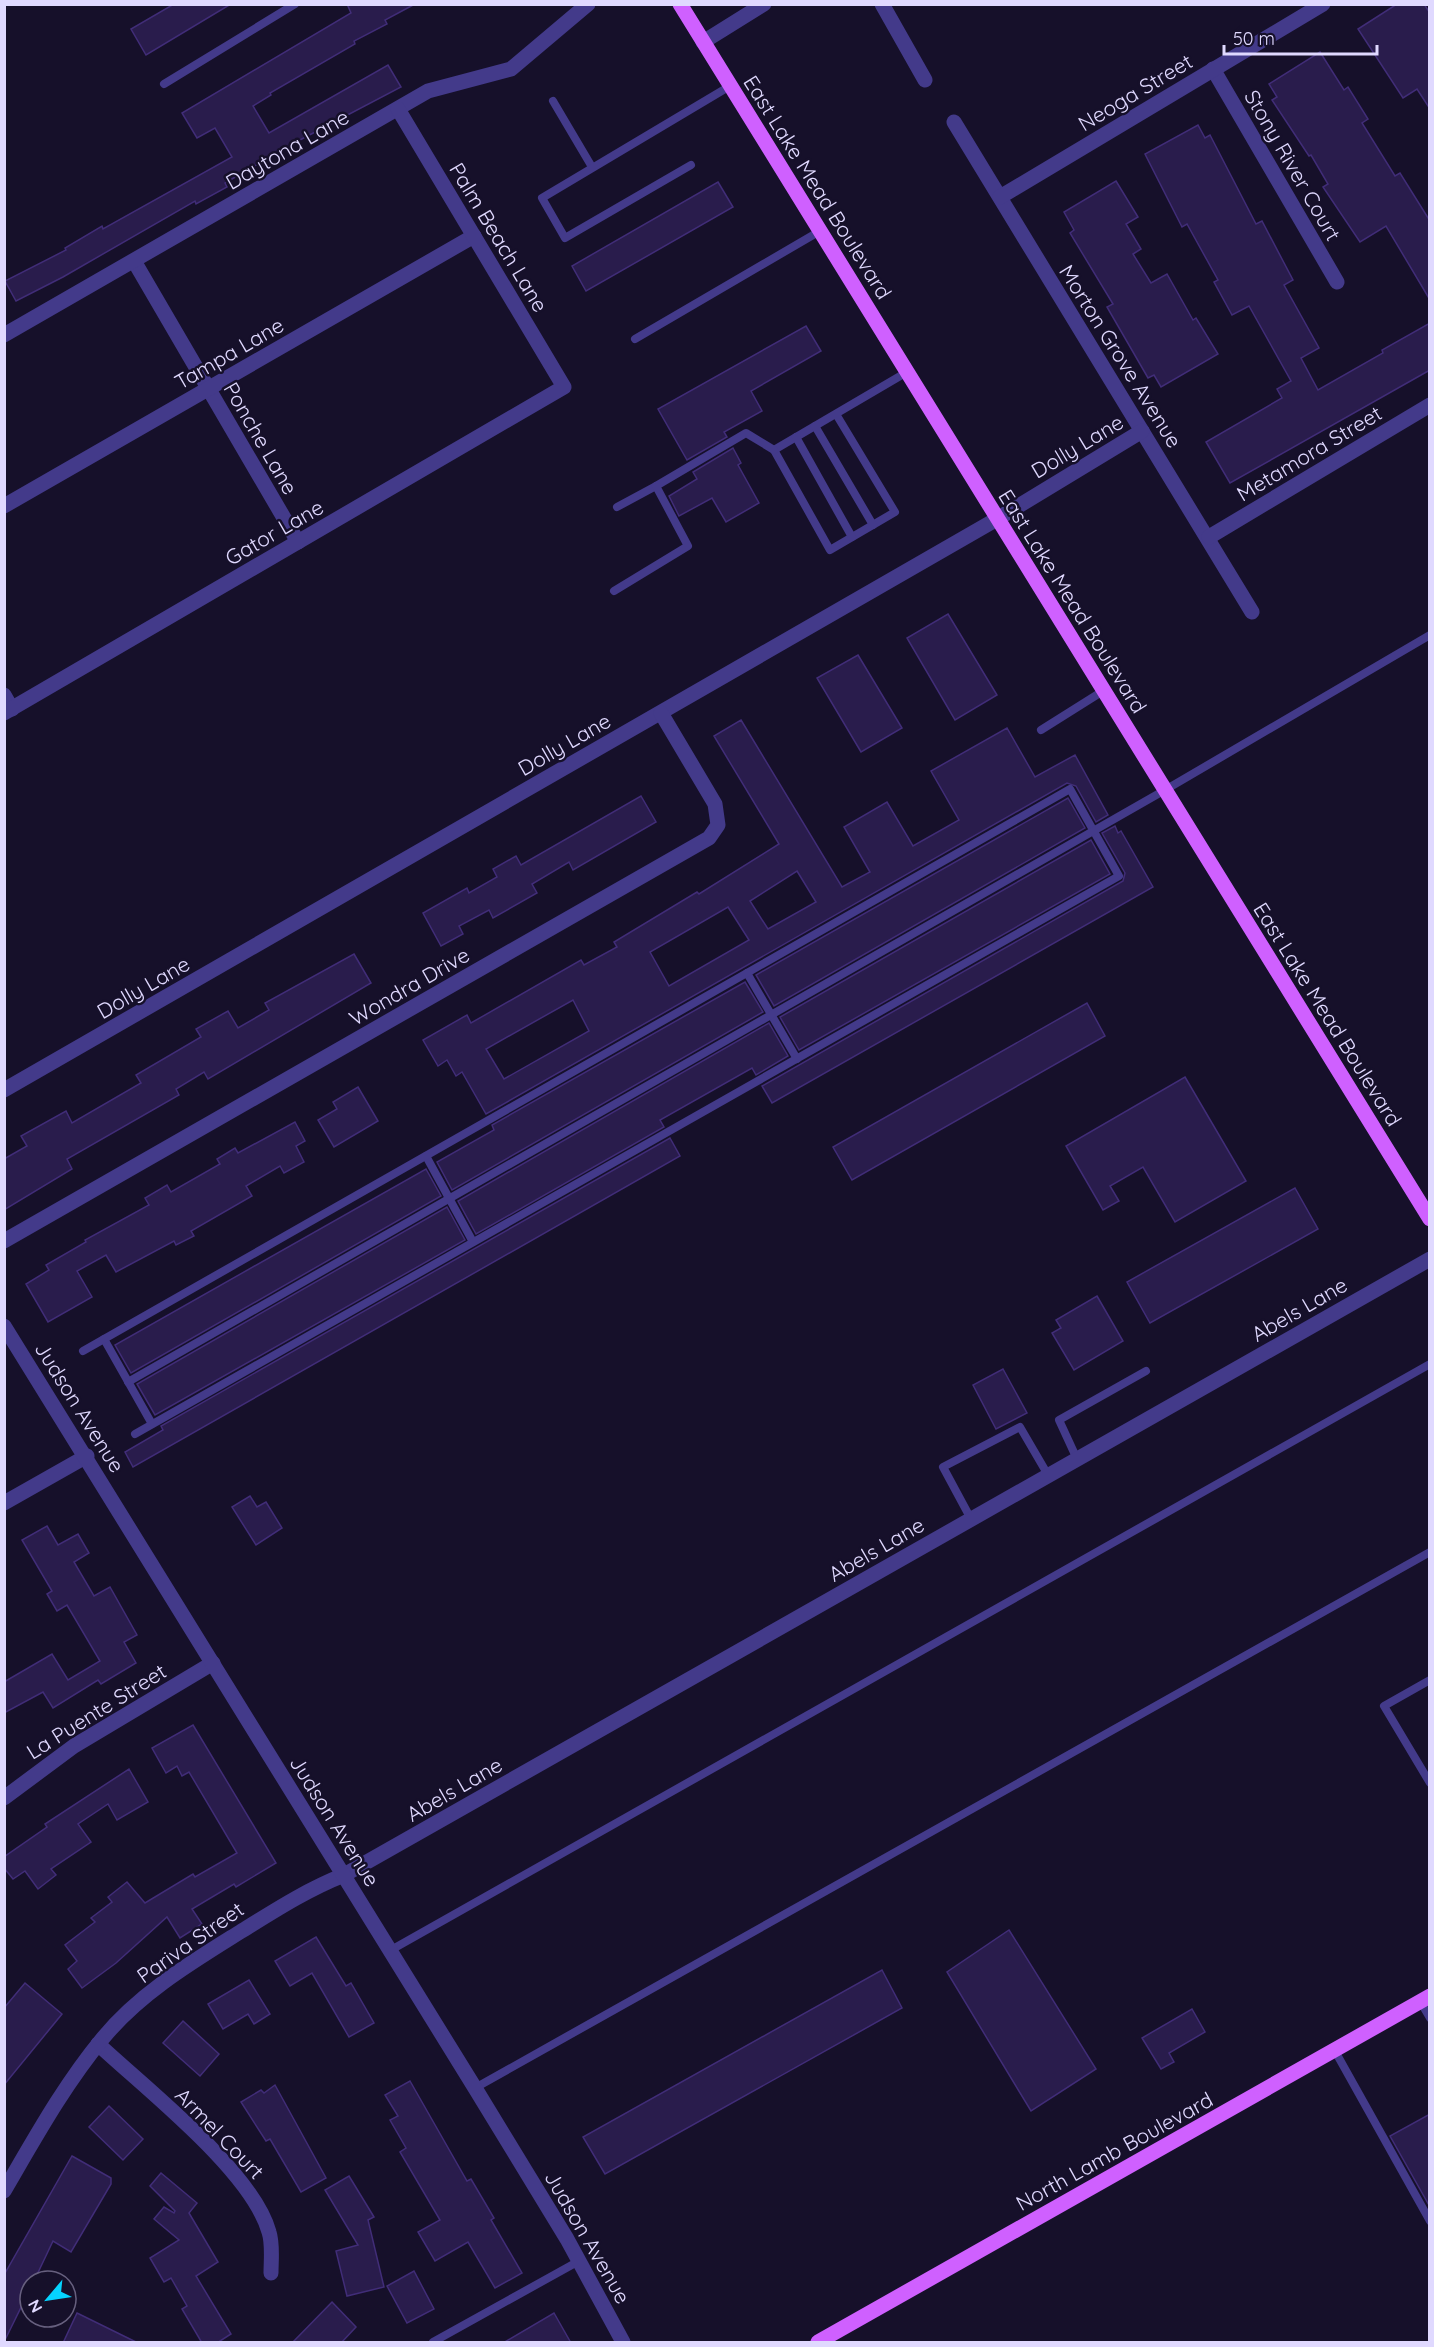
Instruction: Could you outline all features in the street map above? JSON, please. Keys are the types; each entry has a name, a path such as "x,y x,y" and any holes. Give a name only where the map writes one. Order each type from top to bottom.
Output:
{"main road":[{"name":"East Lake Mead Boulevard","path":"680,4 1430,1219"},
{"name":"North Lamb Boulevard","path":"818,2343 1425,1998"}],"street":[{"name":"Daytona Lane","path":"4,335 428,91 510,69 588,4"},
{"path":"703,42 764,4"},
{"path":"882,4 926,80"},
{"name":"Neoga Street","path":"1000,197 1323,4"},
{"name":"Stony River Court","path":"1213,69 1337,282"},
{"name":"Palm Beach Lane","path":"398,109 564,387"},
{"name":"Morton Grove Avenue","path":"954,122 1209,537 1252,612"},
{"name":"Tampa Lane","path":"4,506 474,236"},
{"name":"Ponche Lane","path":"134,261 298,542"},
{"name":"Gator Lane","path":"8,711 564,387"},
{"name":"Metamora Street","path":"1209,537 1430,405"},
{"name":"Dolly Lane","path":"4,1090 998,519 1142,431"},
{"path":"4,695 8,711"},
{"name":"Wondra Drive","path":"4,1241 709,838 718,825 715,804 661,713"},
{"name":"Abels Lane","path":"344,1875 1430,1259"},
{"name":"Judson Avenue","path":"4,1326 87,1456 476,2088 579,2261 623,2343"},
{"path":"4,1503 87,1456"},
{"name":"La Puente Street","path":"4,1798 74,1746 213,1663"},
{"name":"Pariva Street","path":"4,2191 63,2091 98,2044 160,1984 310,1889 344,1875"},
{"name":"Armel Court","path":"98,2044 210,2148 251,2193 269,2232 272,2273"}],"lane":[{"path":"164,84 295,4"},
{"path":"691,165 565,238 542,198 730,86"},
{"path":"554,101 592,167"},
{"path":"635,339 820,231"},
{"path":"774,450 907,372"},
{"path":"617,507 746,433 774,450 830,550 895,512 837,414"},
{"path":"815,426 873,525"},
{"path":"796,437 852,537"},
{"path":"614,591 688,546 656,486"},
{"path":"128,1382 1094,831 1430,635"},
{"path":"1041,730 1103,691"},
{"path":"83,1351 1070,789 1119,876 135,1434"},
{"path":"747,973 797,1059"},
{"path":"426,1156 473,1242"},
{"path":"104,1339 152,1424"},
{"path":"391,1950 1430,1364"},
{"path":"1077,1459 1059,1420 1146,1371"},
{"path":"971,1519 943,1467 1020,1427 1048,1475"},
{"path":"476,2088 1430,1552"},
{"path":"1430,1680 1384,1706 1430,1782"},
{"path":"1425,1998 1430,2018"},
{"path":"1335,2051 1430,2221"},
{"path":"434,2343 579,2261"}],"building":[{"path":"174,4 231,4 146,55 131,29"},
{"path":"347,4 415,4 385,20 387,24 354,41 355,44 270,93 271,95 253,106 269,133 388,65 401,87 298,141 225,183 227,187 196,204 195,201 63,277 16,301 5,281 66,250 65,248 102,226 103,229 232,157 215,128 197,138 182,113 351,13"},
{"path":"1397,4 1424,4 1430,13 1430,109 1417,89 1403,98 1358,29"},
{"path":"1320,52 1344,90 1348,87 1368,119 1362,123 1395,176 1400,173 1430,221 1430,300 1386,226 1360,242 1323,187 1328,184 1311,155 1309,156 1272,100 1277,97 1269,84"},
{"path":"1198,125 1205,138 1210,135 1256,224 1262,221 1293,280 1284,285 1319,348 1301,358 1318,390 1430,323 1430,370 1230,483 1206,442 1282,398 1277,389 1291,381 1249,306 1232,315 1214,282 1218,280 1187,224 1182,227 1145,154"},
{"path":"1116,181 1138,217 1126,224 1141,249 1133,254 1151,283 1167,274 1193,320 1196,318 1218,354 1161,387 1154,375 1148,378 1107,307 1113,304 1070,233 1074,230 1064,212"},
{"path":"718,182 733,207 586,291 572,266"},
{"path":"806,326 821,351 751,391 762,411 724,432 727,437 687,460 658,409"},
{"path":"733,448 741,463 738,465 759,503 726,522 712,498 679,516 669,496 697,479 693,472"},
{"path":"948,614 997,695 955,720 907,638"},
{"path":"858,655 902,728 861,752 817,678"},
{"path":"741,720 842,887 870,872 844,827 887,802 913,846 959,820 931,771 1007,728 1035,777 1075,755 1108,815 1096,822 1076,786 1067,783 486,1114 462,1072 456,1076 447,1060 438,1066 423,1040 467,1015 471,1023 581,960 584,965 617,947 614,942 697,892 699,894 779,844 714,736","holes":["797,871 816,902 768,929 750,901","728,907 749,940 669,986 650,952","573,1000 589,1031 504,1079 486,1049"]},
{"path":"641,796 656,822 573,870 569,862 532,884 537,893 493,918 489,910 459,926 463,934 441,946 423,913 467,888 469,893 497,877 493,869 516,856 521,865"},
{"path":"1068,798 1085,828 774,1006 756,975"},
{"path":"1115,826 1118,833 1121,831 1153,887 772,1103 762,1086 1123,881 1125,873 1102,833"},
{"path":"1091,840 1110,874 799,1050 780,1017"},
{"path":"354,954 371,983 208,1079 204,1072 176,1089 179,1095 67,1159 72,1169 4,1210 4,1159 27,1146 21,1136 66,1111 72,1123 141,1083 136,1075 201,1037 196,1029 228,1011 238,1028 269,1010 265,1003"},
{"path":"745,982 763,1012 452,1190 437,1162 494,1130 492,1125"},
{"path":"1087,1003 1105,1036 852,1180 833,1147"},
{"path":"769,1023 788,1056 756,1075 752,1068 660,1120 664,1127 476,1234 458,1201"},
{"path":"1185,1077 1246,1181 1175,1222 1143,1167 1110,1186 1119,1201 1103,1210 1066,1146"},
{"path":"358,1087 378,1121 334,1147 318,1120 337,1109 333,1102"},
{"path":"295,1122 305,1141 296,1146 304,1162 284,1173 280,1166 246,1186 252,1196 191,1231 194,1236 176,1245 174,1241 116,1272 106,1255 77,1271 92,1297 48,1322 26,1284 49,1270 46,1265 86,1242 85,1240 149,1205 145,1198 167,1185 171,1192 220,1164 217,1159 235,1148 238,1153"},
{"path":"670,1138 680,1156 133,1467 125,1452 163,1430 161,1426"},
{"path":"426,1169 441,1196 131,1373 115,1345"},
{"path":"1295,1188 1318,1229 1150,1323 1127,1282"},
{"path":"447,1207 465,1240 155,1415 137,1384"},
{"path":"1097,1296 1123,1341 1074,1370 1052,1333 1061,1328 1056,1320"},
{"path":"1003,1369 1027,1413 996,1429 973,1385"},
{"path":"250,1496 257,1507 266,1502 282,1528 256,1545 232,1507"},
{"path":"47,1526 58,1545 78,1534 89,1553 74,1562 94,1596 110,1587 137,1635 124,1642 136,1663 101,1684 98,1680 53,1708 43,1692 4,1713 4,1682 52,1654 68,1680 100,1661 67,1605 57,1611 47,1594 52,1591 22,1540"},
{"path":"193,1725 276,1863 236,1887 234,1884 192,1909 202,1924 180,1938 167,1917 116,1963 82,1988 68,1969 77,1961 65,1945 95,1922 91,1918 112,1902 108,1897 127,1882 145,1903 193,1874 195,1877 237,1853 189,1772 182,1776 177,1766 166,1773 152,1748"},
{"path":"129,1769 148,1802 117,1820 108,1804 78,1824 91,1842 51,1869 56,1875 38,1889 25,1871 13,1879 4,1868 4,1857 47,1827 45,1824"},
{"path":"1009,1930 1096,2069 1031,2111 947,1972"},
{"path":"316,1937 346,1986 351,1983 374,2023 349,2037 312,1973 290,1986 275,1961"},
{"path":"882,1970 902,2008 605,2174 583,2137"},
{"path":"249,1980 270,2014 254,2024 248,2014 223,2029 208,2004"},
{"path":"25,1983 62,2014 4,2085 4,2008"},
{"path":"1192,2009 1205,2032 1169,2053 1174,2062 1161,2069 1142,2038"},
{"path":"183,2021 219,2054 200,2076 163,2043"},
{"path":"410,2081 467,2181 471,2179 494,2218 491,2220 522,2273 495,2288 468,2242 435,2261 418,2232 440,2220 400,2152 406,2148 390,2120 398,2116 385,2095"},
{"path":"275,2085 326,2178 301,2192 270,2139 266,2141 241,2102 261,2090 264,2093"},
{"path":"109,2106 143,2139 123,2160 89,2127"},
{"path":"1430,2114 1430,2207 1390,2136"},
{"path":"72,2156 111,2178 111,2184 71,2252 53,2241 40,2269 18,2269 18,2313 4,2342 4,2275"},
{"path":"161,2173 197,2203 189,2213 218,2262 196,2276 231,2334 217,2343 202,2343 182,2309 187,2306 171,2278 164,2282 150,2258 179,2240 154,2219 164,2207 174,2213 175,2211 150,2186"},
{"path":"349,2176 374,2217 368,2220 384,2287 347,2296 336,2251 358,2245 325,2190"},
{"path":"414,2271 434,2309 407,2323 387,2286"},
{"path":"332,2302 356,2327 341,2343 292,2343"},
{"path":"78,2313 138,2343 63,2343 70,2329 78,2329"},
{"path":"554,2313 571,2343 503,2343"}]}
